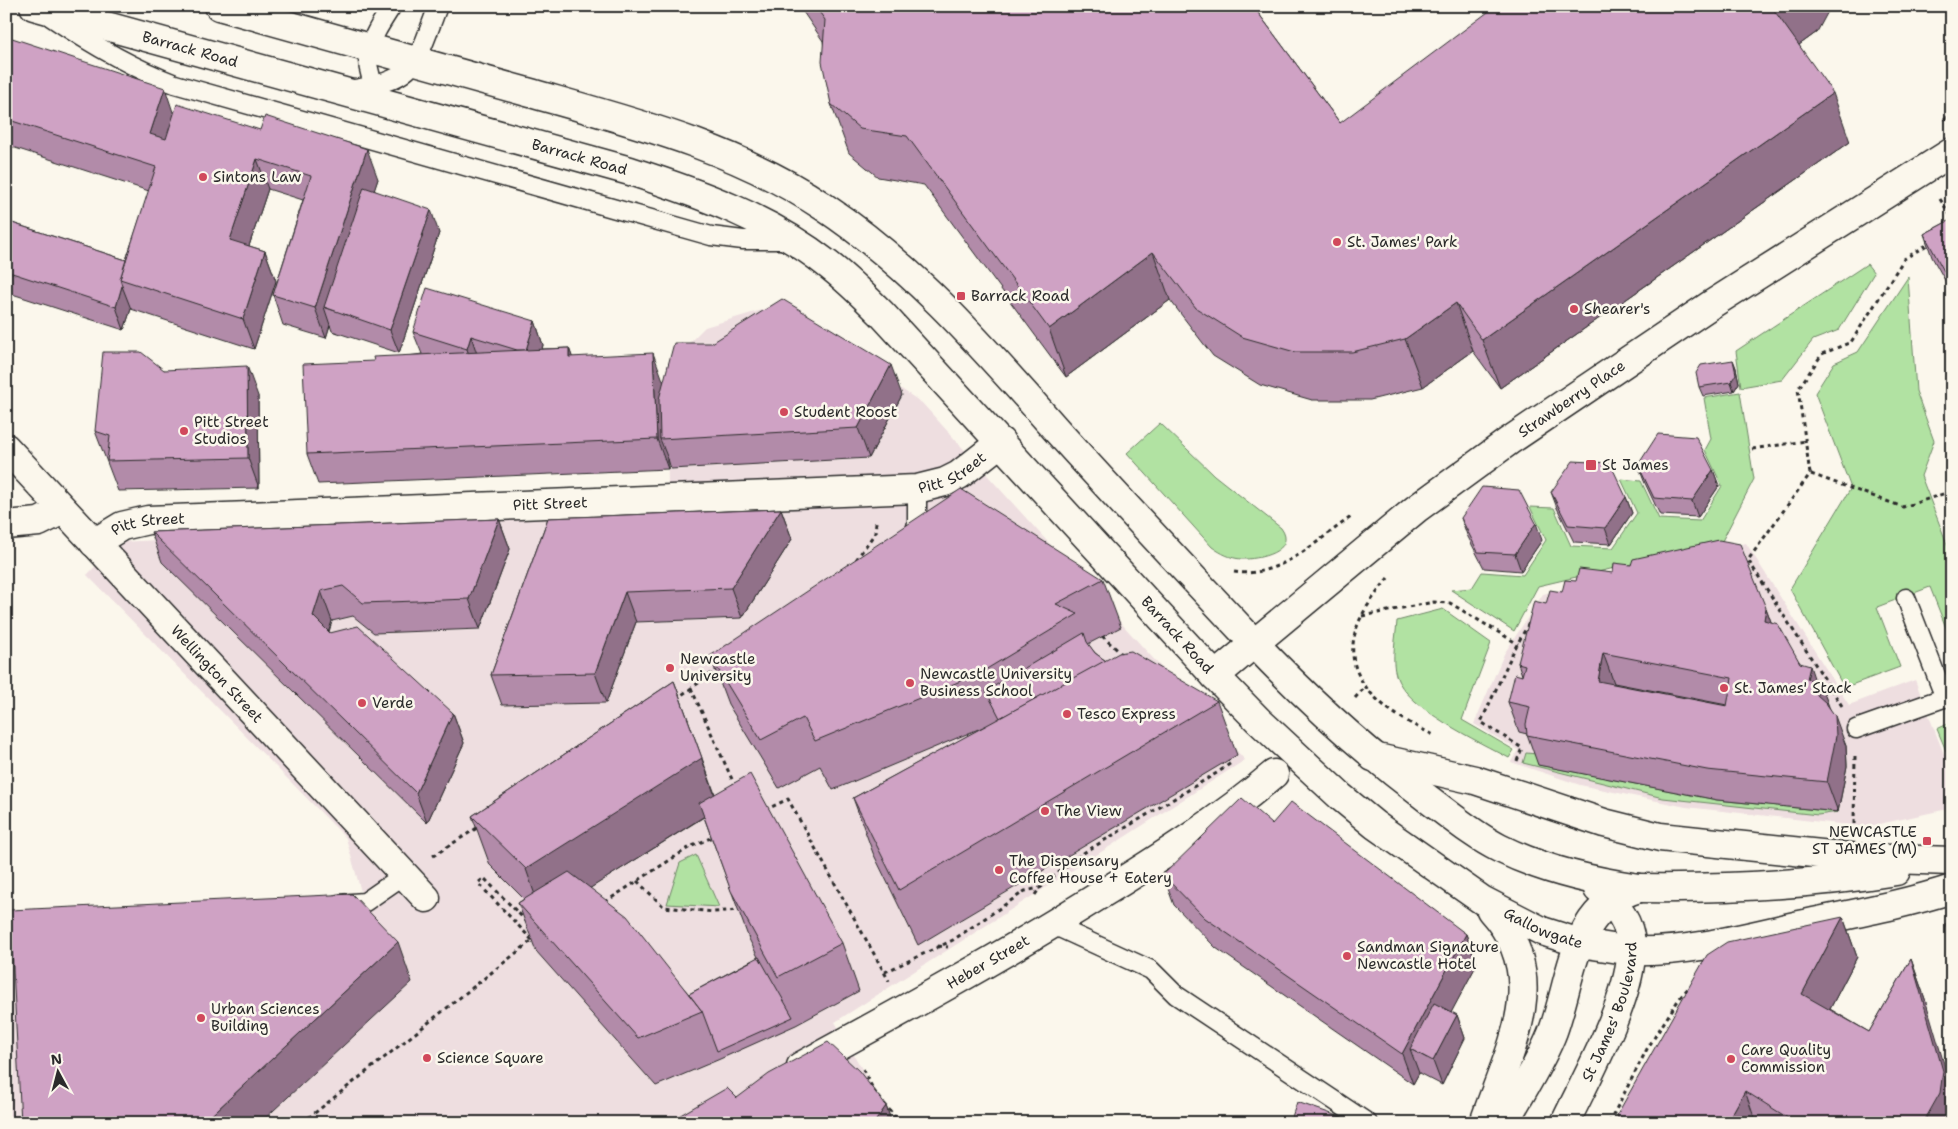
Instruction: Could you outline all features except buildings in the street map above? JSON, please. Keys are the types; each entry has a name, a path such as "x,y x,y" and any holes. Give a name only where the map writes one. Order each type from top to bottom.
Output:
{"main road":[{"path":"219,6 417,60 661,132 748,164 823,206 891,259 960,324 1149,532 1298,689 1373,758 1478,836 1526,860 1584,879 1639,888 1714,889 1779,886 1847,879 1952,861"},
{"name":"Barrack Road","path":"35,7 342,91 382,94 682,188 755,220 791,240 824,261 854,286 1001,442 1215,676"},
{"name":"Strawberry Place","path":"1215,676 1416,509 1502,446 1709,306 1952,152"},
{"name":"Pitt Street","path":"94,543 122,526 148,520 918,489 959,476 1001,442"},
{"name":"Wellington Street","path":"6,448 426,898"},
{"path":"6,525 39,522 63,510"},
{"name":"Gallowgate","path":"1215,676 1288,750 1375,825 1482,900 1534,928 1580,942 1632,951 1670,950 1747,937 1916,900 1952,890"},
{"path":"1373,758 1475,780 1604,823 1660,837 1860,858 1952,861"},
{"name":"Heber Street","path":"780,1077 902,1011 1053,924 1180,846 1274,774"},
{"name":"St James' Boulevard","path":"1565,1123 1619,1005 1632,951 1627,926 1611,900 1584,879"},
{"path":"1504,1123 1553,1032 1580,942 1593,918 1611,900 1639,888"},
{"path":"1482,900 1504,924 1514,942 1524,980 1524,998 1517,1025 1484,1123"}],"lane":[{"path":"392,6 369,48 367,65 382,94 410,70 417,60 438,6"},
{"path":"35,7 93,46 137,70 175,84 711,236 743,240 791,240"},
{"path":"909,560 917,523 918,489"},
{"path":"1856,728 1949,696 1906,598"},
{"path":"325,905 365,902 404,875"},
{"path":"6,924 56,921"},
{"path":"1053,924 1151,970 1176,995 1368,1123"}],"path":[{"path":"1931,203 1945,194"},
{"path":"1939,198 1952,218"},
{"path":"1738,562 1748,560 1810,474 1798,389 1822,354 1851,342 1904,259 1936,240"},
{"path":"1752,449 1806,441"},
{"path":"1810,474 1903,507 1952,491"},
{"path":"853,562 875,533 880,492"},
{"path":"1748,560 1856,728 1854,826"},
{"path":"1390,574 1361,616 1352,643 1353,658 1365,687 1388,710 1413,726 1438,737"},
{"path":"1361,616 1434,602 1450,603 1518,644"},
{"path":"1514,768 1522,748 1481,722 1532,618"},
{"path":"1102,636 1124,656"},
{"path":"674,700 722,666"},
{"path":"691,688 737,790"},
{"path":"762,811 788,799 885,972 953,940 1025,892 1040,888 1080,855 1231,763 1225,756"},
{"path":"404,875 486,822"},
{"path":"599,905 690,848 719,834"},
{"path":"532,928 484,878 478,883 532,940"},
{"path":"637,881 664,907 714,912 738,910"},
{"path":"1936,924 1952,921"},
{"path":"302,1123 539,935"},
{"path":"1609,1123 1647,1049 1679,999 1696,982"},
{"path":"865,1074 874,1091 900,1123"}],"shaded area":[{"name":"Newcastle University","path":"778,305 922,403 1245,760 835,1022 893,1123 6,1123 6,937 367,913 346,838 87,575 119,542 282,534 668,500 667,365 705,327"},
{"path":"1746,543 1849,705 1915,680 1952,775 1952,808 1866,827 1686,807 1580,785 1511,762 1518,750 1474,724 1504,654 1543,594"}],"green space":[{"path":"1867,264 1874,273 1839,330 1813,340 1782,380 1741,387 1736,351"},
{"path":"1908,277 1916,391 1934,441 1921,476 1952,557 1952,643 1930,587 1877,607 1900,667 1851,685 1841,682 1790,589 1851,488 1815,393 1834,363 1858,352"},
{"path":"1740,392 1754,479 1721,543 1538,586 1514,631 1451,590 1472,588 1482,572 1523,575 1546,540 1530,507 1554,508 1571,546 1613,548 1637,513 1621,479 1641,481 1659,519 1700,521 1722,486 1705,450 1711,439 1704,398"},
{"path":"1160,423 1214,475 1281,528 1285,536 1284,543 1280,548 1266,556 1241,559 1233,558 1212,547 1127,453"},
{"path":"1443,609 1491,643 1462,720 1514,750 1509,758 1428,712 1413,700 1402,687 1396,675 1394,656 1397,621"},
{"path":"1952,722 1952,765 1937,729"},
{"path":"1526,753 1537,754 1539,765 1717,800 1838,812 1818,815 1663,798 1523,763"},
{"path":"696,855 719,907 667,904 680,863"}],"place":[{"name":"Sintons Law","path":"203,177"},
{"name":"St. James' Park","path":"1337,242"},
{"name":"Barrack Road","path":"961,296"},
{"name":"Shearer's","path":"1574,309"},
{"name":"Student Roost","path":"784,412"},
{"name":"Pitt Street Studios","path":"184,431"},
{"name":"St James","path":"1591,465"},
{"name":"Newcastle University","path":"670,668"},
{"name":"Newcastle University Business School","path":"910,683"},
{"name":"St. James' Stack","path":"1724,688"},
{"name":"Verde","path":"362,703"},
{"name":"Tesco Express","path":"1067,714"},
{"name":"The View","path":"1045,811"},
{"name":"NEWCASTLE ST JAMES (M)","path":"1927,841"},
{"name":"The Dispensary Coffee House + Eatery","path":"999,870"},
{"name":"Sandman Signature Newcastle Hotel","path":"1347,956"},
{"name":"Urban Sciences Building","path":"201,1018"},
{"name":"Science Square","path":"427,1058"},
{"name":"Care Quality Commission","path":"1731,1059"}]}
